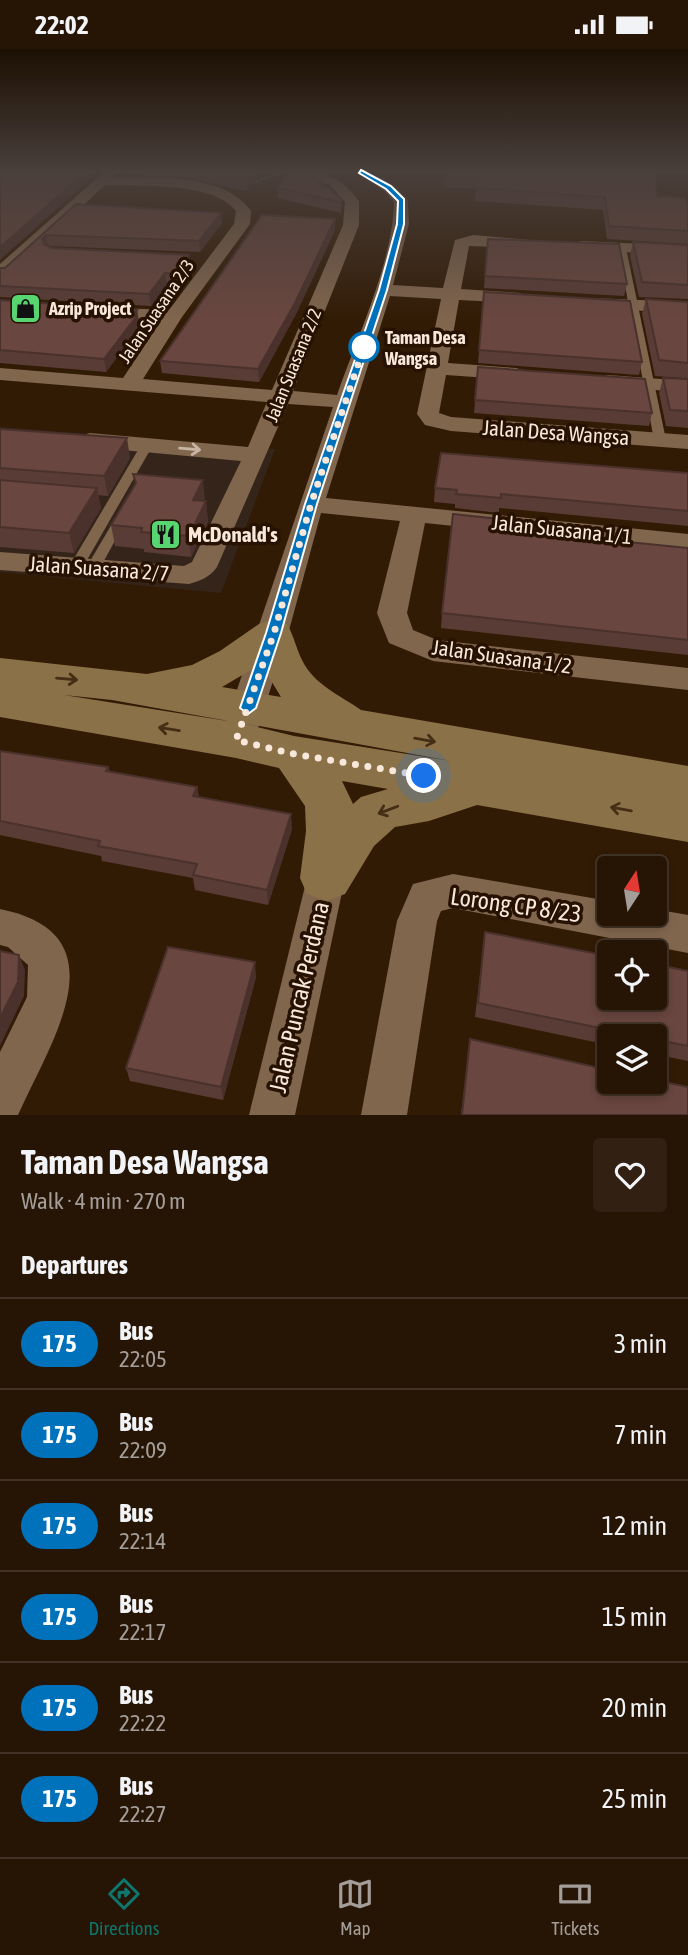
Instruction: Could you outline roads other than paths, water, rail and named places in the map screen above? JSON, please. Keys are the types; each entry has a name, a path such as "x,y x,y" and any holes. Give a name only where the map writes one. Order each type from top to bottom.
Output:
{"main road":[{"path":"0,673 133,688 170,686 201,680 236,663 274,633 282,665 303,694 318,707 358,728"},
{"path":"133,688 242,724 294,754 325,791 333,815 326,878"},
{"path":"0,701 242,724 358,728 688,785"},
{"path":"294,754 688,821"},
{"path":"326,878 356,831 379,812 429,801 477,785"}],"street":[{"path":"0,273 56,222"},
{"name":"Jalan Suasana 2/3","path":"130,385 207,260 241,222"},
{"name":"Jalan Suasana 2/2","path":"198,572 203,567 256,455 351,222"},
{"path":"242,724 274,633 311,504 383,290 401,222"},
{"path":"531,375 438,368 461,243 465,240 541,243"},
{"path":"568,245 688,251"},
{"path":"383,290 537,299"},
{"path":"578,302 688,309"},
{"path":"83,310 174,316"},
{"name":"Jalan Desa Wangsa","path":"438,368 428,414 433,420 452,424 688,442"},
{"path":"0,374 345,403"},
{"path":"583,379 688,387"},
{"path":"67,438 256,455"},
{"name":"Jalan Suasana 1/1","path":"311,504 688,542"},
{"name":"Jalan Suasana 1/2","path":"414,514 392,613 400,636 433,650 688,679"},
{"name":"Jalan Suasana 2/7","path":"0,561 189,575 198,572"},
{"name":"Jalan Puncak Perdana","path":"272,1115 326,878"},
{"name":"Lorong CP 8/23","path":"384,1115 416,921 427,896 453,891 688,934"},
{"path":"0,927 19,931 49,957 48,999 0,1102"}],"lane":[{"path":"622,248 660,440"},
{"path":"85,567 107,503 124,484 147,445"},
{"path":"85,567 131,502 124,484"}],"place":[{"name":"Azrip Project","path":"26,308"},
{"name":"Taman Desa Wangsa","path":"364,347"},
{"name":"McDonald's","path":"165,534"}]}
